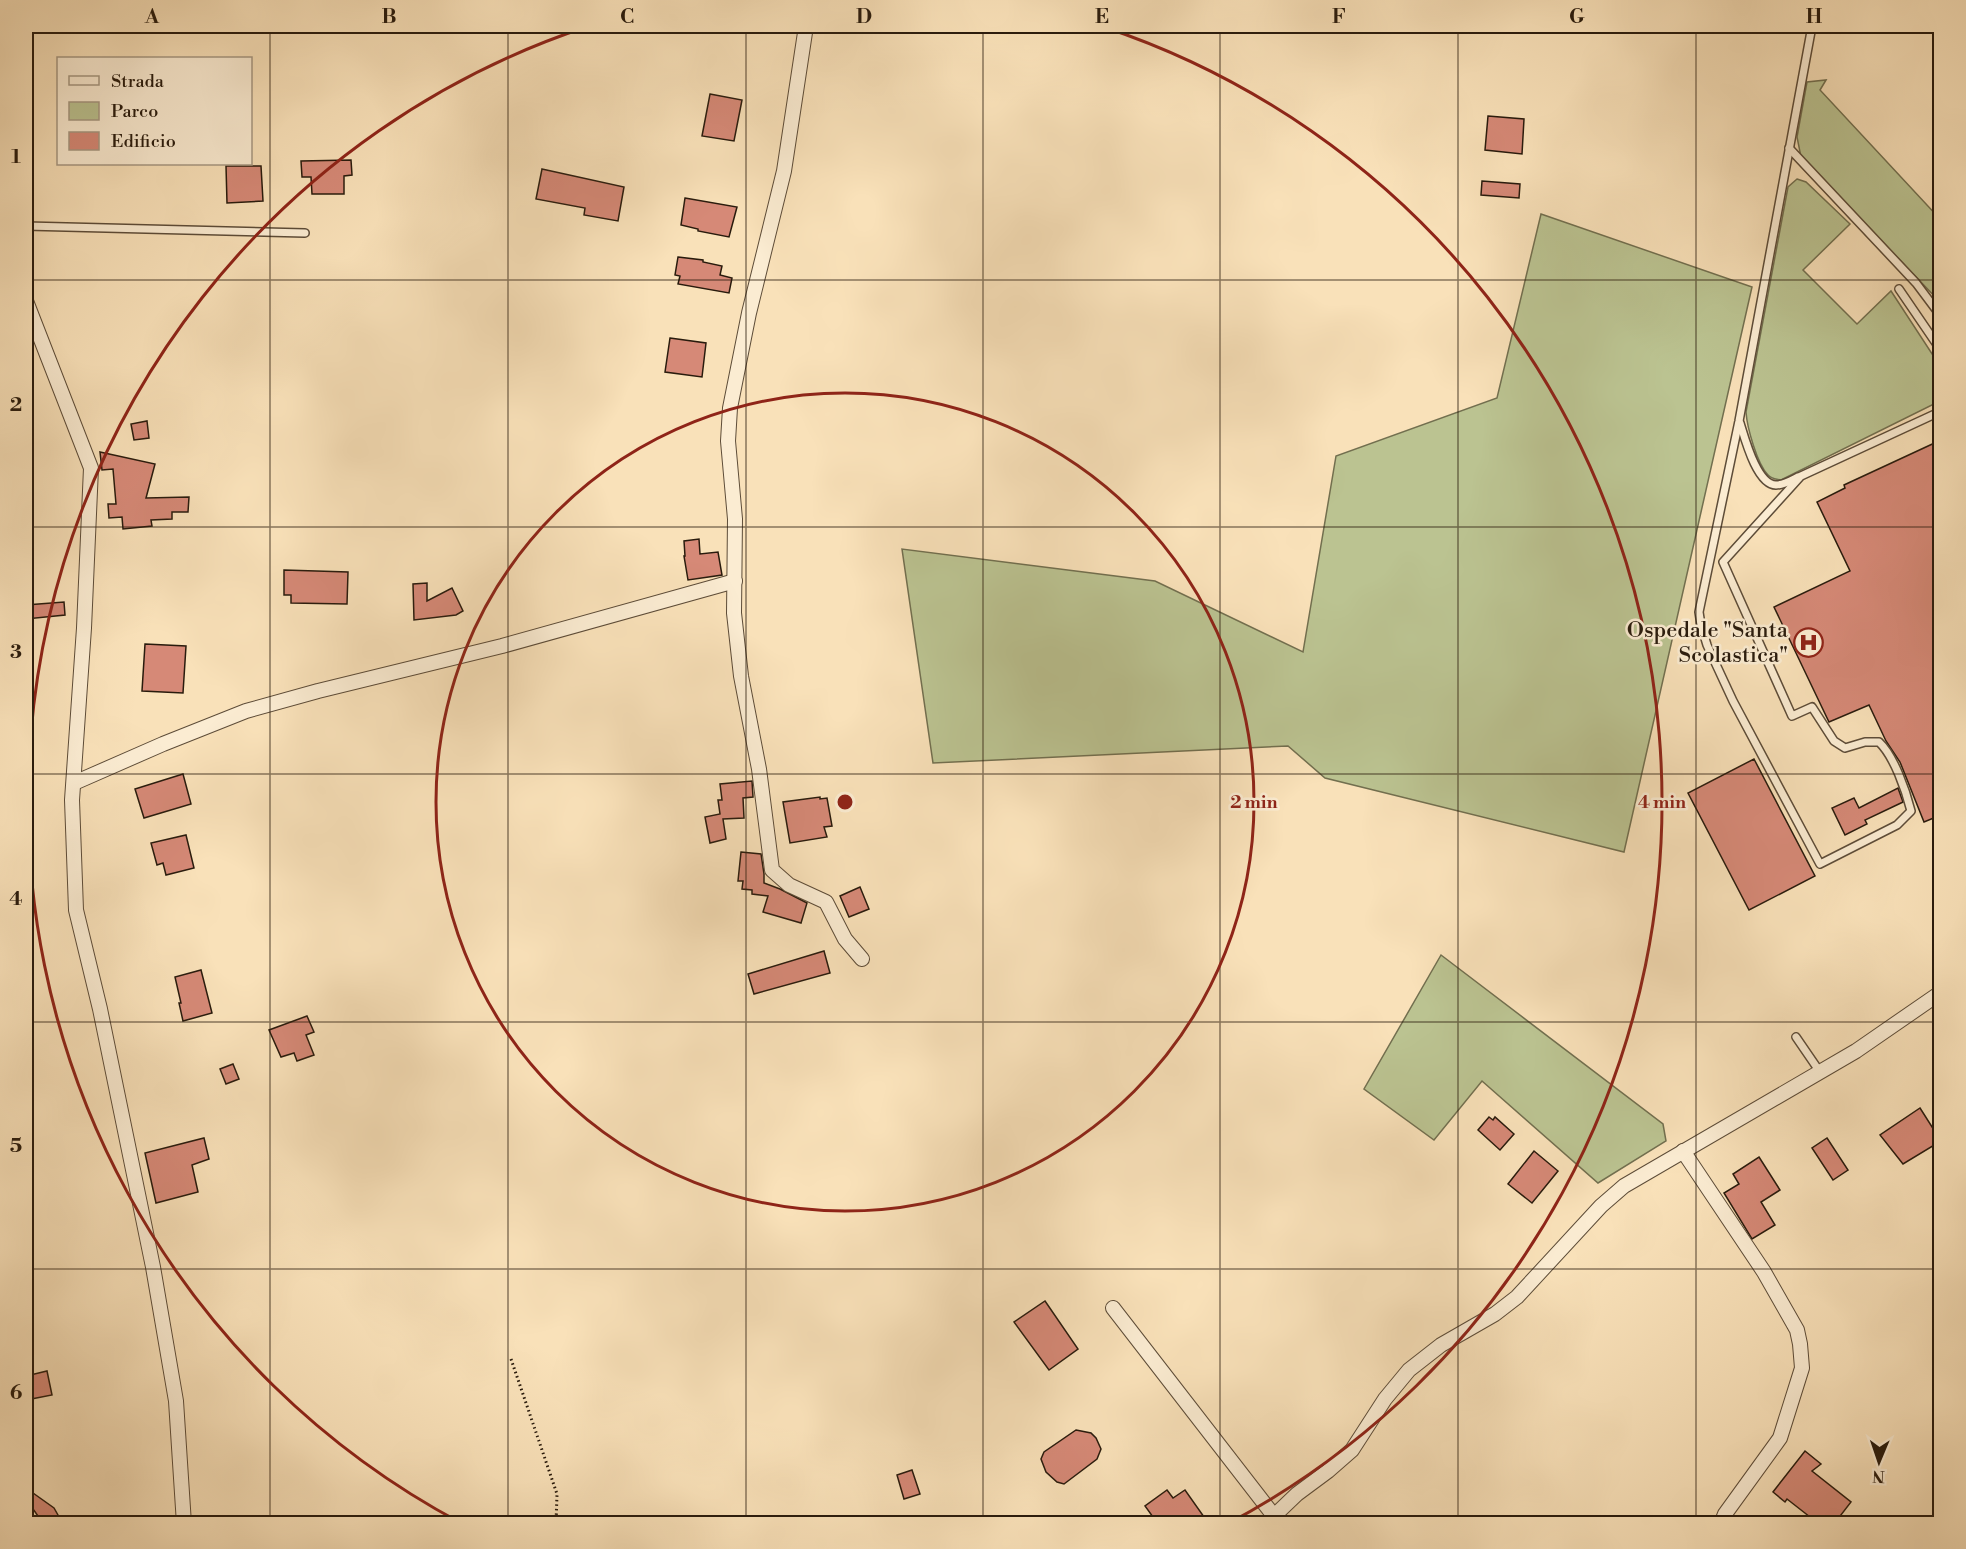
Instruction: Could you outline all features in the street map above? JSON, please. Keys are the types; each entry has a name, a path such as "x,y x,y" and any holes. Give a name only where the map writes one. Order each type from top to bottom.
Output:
{"street":[{"path":"806,26 784,171 748,313 730,408 728,441 735,519 734,614 741,676 759,769 772,870 789,885 826,902 845,939 862,959"},
{"path":"26,301 91,468 84,628 72,800 76,910 100,1008 153,1267 176,1401 183,1524"},
{"path":"74,783 246,711 502,646 735,580"},
{"path":"1113,1308 1272,1520 1297,1494 1352,1450 1385,1399 1409,1370 1441,1345 1495,1314 1517,1297 1601,1206 1624,1186 1856,1051 1941,993"},
{"path":"1683,1151 1764,1272 1797,1330 1800,1344 1802,1368 1780,1438 1725,1514 1721,1524"}],"lane":[{"path":"1801,476 1723,562 1792,716 1812,707 1834,741 1845,748 1865,742 1879,742 1886,749 1911,811 1897,825 1820,864 1733,701 1707,645 1700,612 1706,573 1739,421 1812,26"},
{"path":"1789,148 1916,284 1941,315"},
{"path":"26,226 305,233"},
{"path":"1899,289 1941,350"},
{"path":"1739,421 1747,447 1761,477 1774,486 1801,476 1935,414 1941,418"},
{"path":"1796,1037 1820,1072"}],"path":[{"path":"511,1359 557,1494 556,1524"}],"green space":[{"path":"1826,80 1820,90 1940,219 1940,302 1801,157 1797,137 1807,82"},
{"path":"1797,179 1806,182 1850,224 1803,270 1857,324 1891,291 1940,366 1940,401 1781,480 1769,476 1760,463 1750,436 1746,412 1788,187"},
{"path":"1541,214 1752,287 1624,852 1325,778 1288,746 933,763 902,549 1155,581 1303,652 1336,456 1497,398"},
{"path":"1441,955 1663,1124 1666,1141 1598,1183 1482,1081 1434,1140 1364,1089"}],"building":[{"path":"710,94 742,100 734,141 702,136"},
{"path":"1488,116 1524,119 1522,154 1485,150"},
{"path":"351,160 352,175 344,176 344,194 312,194 311,177 302,177 301,161"},
{"path":"226,166 261,166 263,201 227,203"},
{"path":"542,169 624,187 618,221 584,215 585,208 536,199"},
{"path":"1482,181 1520,184 1519,198 1481,195"},
{"path":"685,198 737,207 729,237 681,225"},
{"path":"678,257 703,260 703,262 722,266 720,275 732,278 729,293 678,284 680,276 675,275"},
{"path":"670,338 706,343 702,377 665,372"},
{"path":"147,421 149,438 134,440 131,424"},
{"path":"1941,440 1941,815 1924,822 1900,762 1886,741 1869,705 1829,722 1774,607 1850,571 1817,502 1845,488 1844,485"},
{"path":"100,452 155,464 146,498 189,497 188,512 172,512 172,519 151,520 152,526 123,529 122,517 109,518 108,504 116,504 113,469 102,470"},
{"path":"699,539 700,554 718,552 722,575 688,580 684,541"},
{"path":"284,570 348,572 347,604 291,603 291,595 284,595"},
{"path":"427,583 427,601 452,588 463,611 456,615 414,620 413,584"},
{"path":"64,602 65,615 26,619 26,605"},
{"path":"145,644 186,646 183,693 142,691"},
{"path":"1754,759 1815,876 1749,910 1688,793"},
{"path":"183,774 191,804 144,818 135,789"},
{"path":"752,781 753,797 743,798 744,818 723,819 726,839 710,843 705,817 720,814 718,800 722,800 720,784"},
{"path":"1898,788 1903,802 1865,820 1867,824 1845,835 1832,808 1854,798 1859,808"},
{"path":"820,797 820,799 827,798 832,826 824,827 827,837 790,843 783,802"},
{"path":"186,835 194,868 166,875 163,863 157,865 151,843"},
{"path":"741,852 761,854 764,883 807,903 801,923 763,912 768,896 752,894 752,890 742,889 743,881 738,881"},
{"path":"860,887 869,909 849,917 840,896"},
{"path":"824,951 830,973 754,994 748,974"},
{"path":"201,970 212,1013 183,1021 175,977"},
{"path":"307,1016 314,1032 306,1035 314,1055 297,1061 294,1053 281,1057 269,1030"},
{"path":"233,1064 239,1079 226,1084 220,1069"},
{"path":"1920,1108 1941,1141 1903,1164 1880,1135"},
{"path":"1489,1117 1493,1120 1495,1117 1514,1134 1500,1150 1478,1130"},
{"path":"204,1138 209,1159 192,1165 198,1192 156,1203 145,1153"},
{"path":"1827,1138 1848,1170 1833,1180 1812,1148"},
{"path":"1534,1151 1558,1171 1532,1203 1508,1184"},
{"path":"1759,1157 1780,1190 1761,1202 1775,1225 1752,1239 1724,1193 1739,1184 1733,1174"},
{"path":"1045,1301 1078,1349 1049,1370 1014,1322"},
{"path":"47,1371 52,1395 26,1400 26,1376"},
{"path":"1076,1430 1091,1433 1101,1449 1097,1459 1064,1484 1057,1482 1046,1472 1041,1459 1044,1452"},
{"path":"1805,1451 1821,1464 1812,1471 1851,1502 1834,1524 1819,1524 1787,1499 1785,1502 1773,1492"},
{"path":"912,1470 920,1494 904,1499 897,1475"},
{"path":"26,1488 54,1508 63,1524 33,1524 38,1516 26,1499"},
{"path":"1167,1490 1173,1498 1185,1490 1209,1524 1158,1524 1145,1506"}],"place":[{"name":"Ospedale \"Santa Scolastica\"","path":"1809,642"}]}
